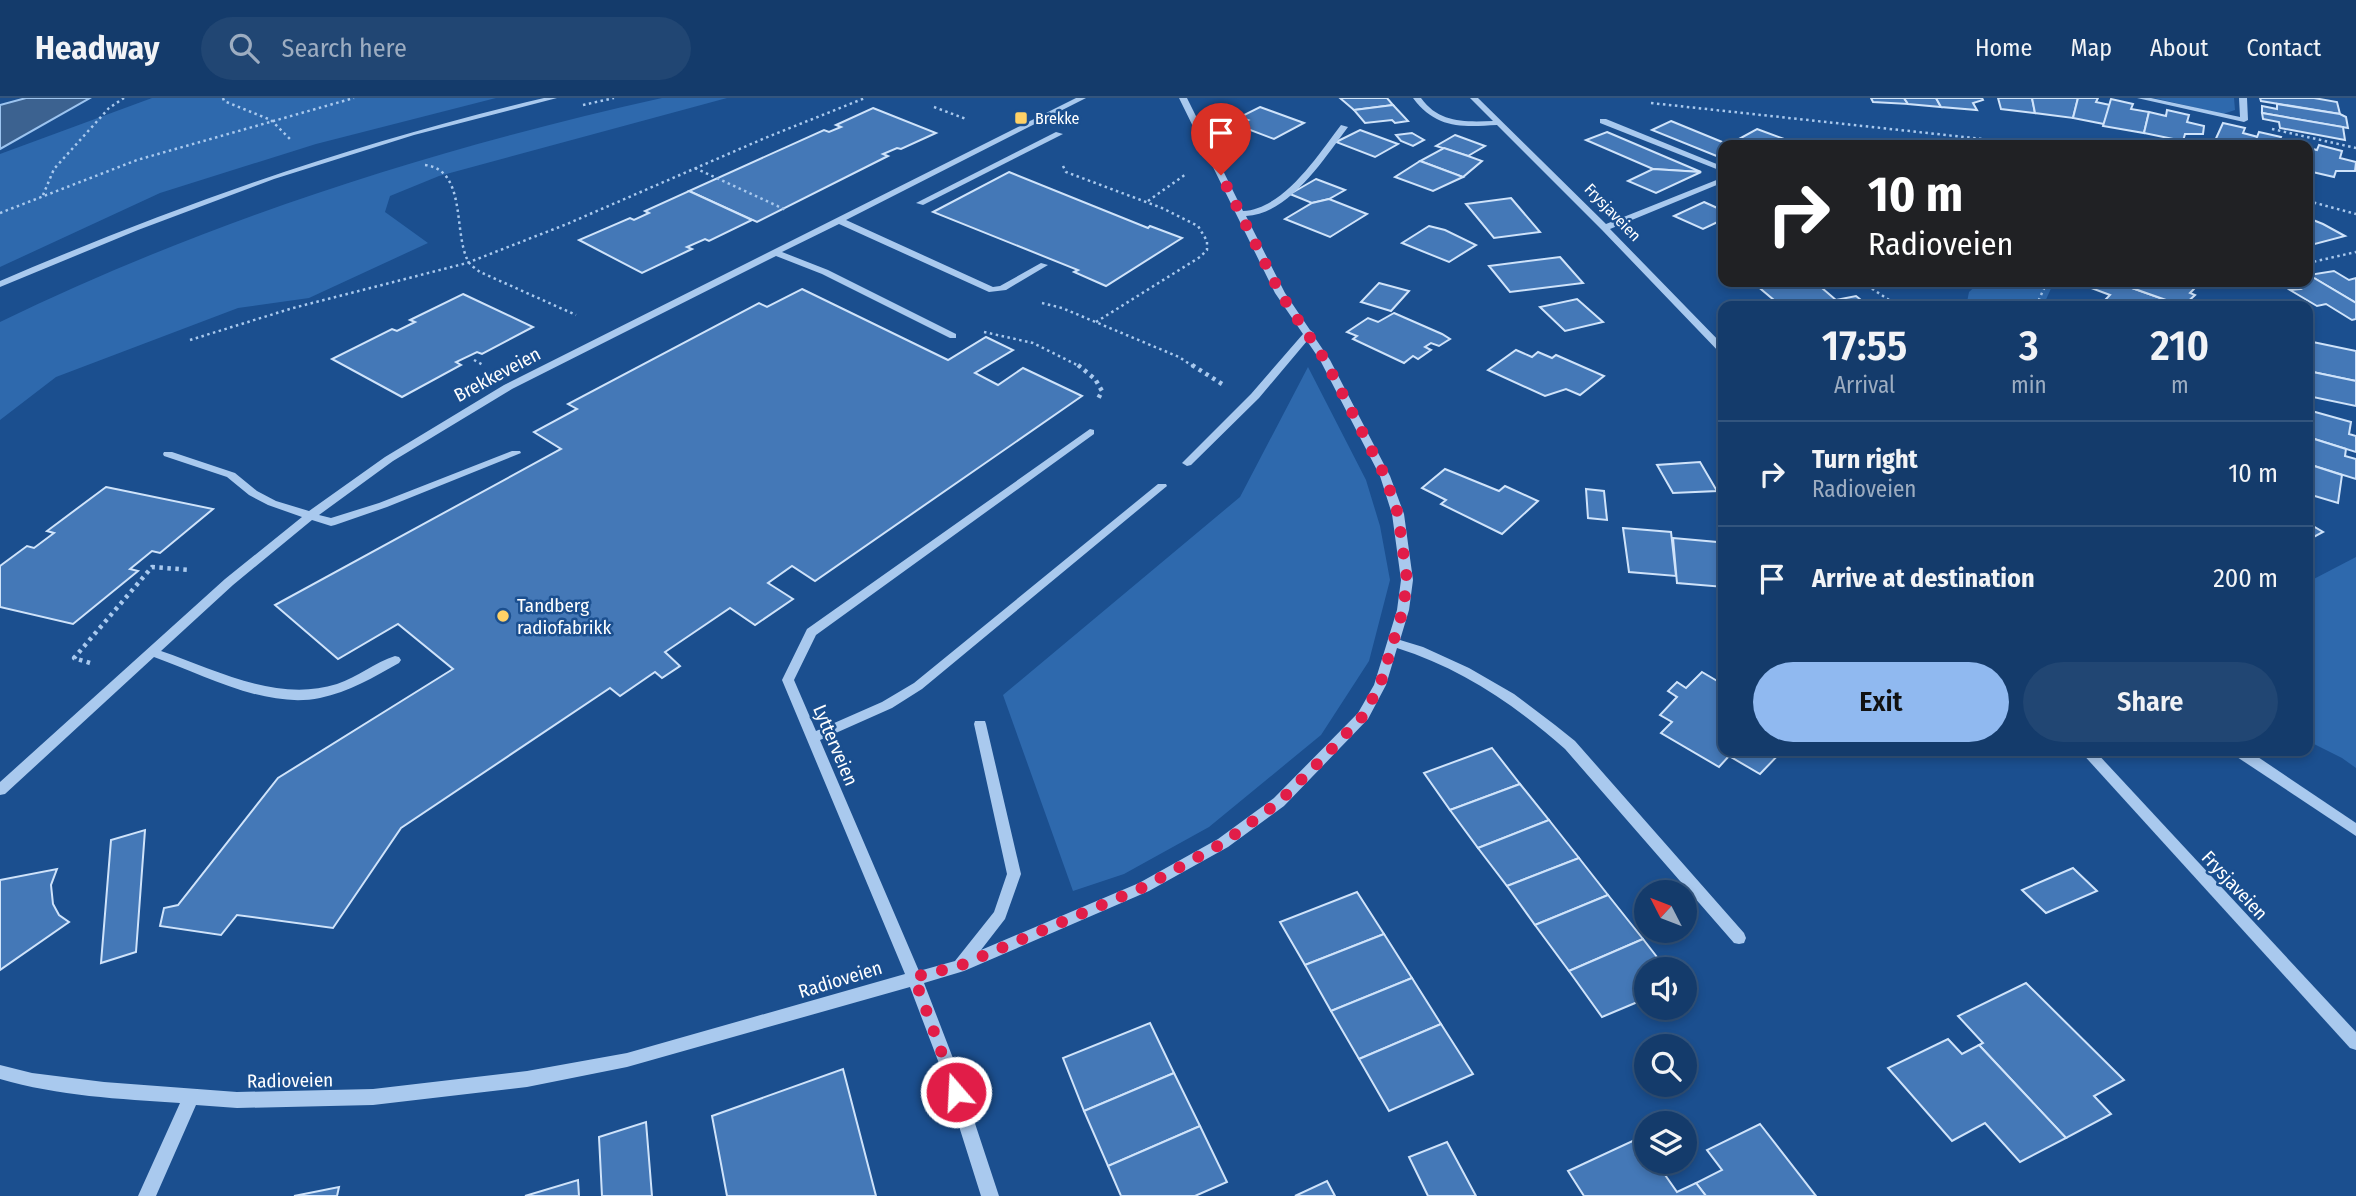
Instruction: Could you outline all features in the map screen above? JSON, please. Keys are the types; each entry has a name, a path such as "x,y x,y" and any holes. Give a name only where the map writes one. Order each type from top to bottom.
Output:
{"street":[{"path":"0,284 245,186 401,138 553,98"},
{"name":"Brekkeveien","path":"0,790 229,582 310,516 389,459 458,415 774,252 1082,98"},
{"name":"Radioveien","path":"0,1072 32,1080 103,1090 237,1100 373,1097 527,1079 627,1060 959,966 1144,887 1223,843 1279,802 1363,716 1380,685 1403,610 1407,580 1398,514 1385,476 1309,333 1280,293 1183,98"},
{"path":"1417,98 1423,108 1441,121 1461,124 1500,122"},
{"name":"Frysjaveien","path":"1474,98 1605,228 1718,346"},
{"path":"2141,98 2244,120 2243,98"},
{"path":"1603,121 1718,168"},
{"path":"1240,214 1264,211 1311,169 1344,127"},
{"path":"838,220 992,290 1003,288 1044,265"},
{"path":"1187,463 1255,396 1309,333"},
{"name":"Lytterveien","path":"990,1196 948,1066 914,977 788,680 811,632 1090,432"},
{"path":"168,454 231,475 253,493 272,503 331,522 516,453"},
{"path":"812,738 887,705 918,686 1162,486"},
{"path":"1394,643 1423,651 1455,666 1514,700 1546,723 1570,745 1739,938"},
{"path":"152,652 264,691 303,696 341,688 395,660"},
{"name":"Frysjaveien","path":"2092,756 2356,1043"},
{"path":"2246,756 2356,830"}],"lane":[{"path":"920,203 1059,134 1029,125"},
{"path":"1605,228 1718,181"},
{"path":"774,252 825,272 953,336"},
{"path":"959,966 1000,915 1014,874 980,724"},
{"path":"148,1196 191,1097"}],"path":[{"path":"43,195 54,169 68,152 110,108 124,98"},
{"path":"223,98 224,101 271,120"},
{"path":"0,213 137,160 354,98"},
{"path":"190,340 244,321 414,279 468,262 547,233 864,98"},
{"path":"1645,103 1998,140"},
{"path":"240,130 252,121 253,114"},
{"path":"2244,120 2356,148"},
{"path":"1067,160 1067,164 1062,167 1066,172 1147,202 1198,226 1207,241 1207,250 1166,280 1096,322"},
{"path":"414,162 436,166 444,171 450,180 468,262 480,272 585,318"},
{"path":"695,168 795,214"},
{"path":"1147,202 1181,177"},
{"path":"2313,202 2356,214"},
{"path":"2313,262 2356,252"},
{"path":"1870,287 1890,301"},
{"path":"992,290 1062,308 1178,357 1225,386 1255,396"},
{"path":"972,331 1020,340 1088,369"},
{"path":"98,665 74,658 152,567 181,568"}],"shaded area":[{"path":"26,98 90,98 0,149 0,105"},
{"path":"152,98 496,98 316,144 160,193 0,267 0,154"},
{"path":"662,98 727,98 439,176 390,196 385,212 428,243 309,298 238,308 56,377 0,420 0,322 160,251 324,191 492,140"},
{"path":"2154,98 2234,98 2235,110 2223,114"},
{"path":"1974,287 2052,287 2045,301 1967,301 1969,292"},
{"path":"1308,367 1366,480 1380,526 1390,580 1369,661 1321,735 1209,827 1124,874 1073,891 1003,695 1240,497"},
{"path":"2356,557 2356,768 2313,744 2313,579"}],"building":[{"path":"1340,98 1387,98 1393,105 1354,110"},
{"path":"1871,98 1904,98 1908,104 1873,102"},
{"path":"1904,98 1936,98 1941,107 1908,104"},
{"path":"1936,98 1983,100 1973,103 1977,110 1941,107"},
{"path":"1998,98 2032,98 2035,113 2001,109"},
{"path":"2032,98 2078,98 2073,118 2035,113"},
{"path":"2078,98 2098,98 2096,102 2110,105 2104,124 2073,118"},
{"path":"2260,98 2314,98 2337,102 2340,114 2261,101"},
{"path":"2111,99 2133,104 2131,109 2149,112 2144,133 2103,126"},
{"path":"2277,104 2340,114 2346,117 2348,128 2262,113 2262,106 2277,109"},
{"path":"1393,105 1408,121 1365,123 1354,110"},
{"path":"1260,107 1304,123 1274,139 1237,125 1248,120 1240,117"},
{"path":"873,108 936,133 883,154 888,156 757,222 689,191 824,130 829,132 841,127 836,125"},
{"path":"2167,110 2189,115 2187,122 2204,126 2203,134 2185,134 2183,140 2178,140 2144,133 2149,112 2166,116"},
{"path":"2262,113 2343,127 2345,140 2280,128 2279,122 2263,119"},
{"path":"1671,121 1718,140 1718,157 1652,130"},
{"path":"2223,123 2245,128 2243,133 2258,137 2256,140 2215,140"},
{"path":"1757,129 1784,139 1782,140 1737,140"},
{"path":"1360,130 1398,144 1375,157 1336,142"},
{"path":"1607,132 1701,172 1653,169 1586,140"},
{"path":"2259,132 2281,137 2280,140 2256,140"},
{"path":"1412,133 1424,140 1413,146 1401,141 1396,135"},
{"path":"1455,135 1485,146 1468,156 1436,146"},
{"path":"2319,145 2342,151 2340,158 2356,162 2355,171 2336,171 2334,177 2313,172 2313,149 2317,150"},
{"path":"1444,148 1482,161 1463,177 1420,161"},
{"path":"1420,161 1463,177 1433,191 1395,177"},
{"path":"1653,169 1701,172 1656,193 1628,181"},
{"path":"1009,172 1148,228 1150,226 1182,238 1106,286 1074,272 1078,270 933,212"},
{"path":"1316,179 1345,190 1329,199 1312,203 1290,194"},
{"path":"689,191 752,220 709,241 705,239 687,247 692,249 642,273 579,240 630,218 634,220 649,213 645,211"},
{"path":"1511,198 1540,232 1494,238 1466,204"},
{"path":"1329,199 1367,214 1330,237 1285,219 1312,203"},
{"path":"1704,202 1718,208 1718,222 1703,229 1674,216"},
{"path":"2313,220 2323,224 2345,236 2313,244"},
{"path":"1429,226 1445,230 1476,245 1449,262 1402,243"},
{"path":"1560,257 1583,283 1510,292 1489,266"},
{"path":"2334,271 2349,280 2356,278 2356,303 2313,277 2313,274"},
{"path":"2313,277 2356,303 2356,319 2352,320 2326,304 2317,306 2313,301 2290,290 2300,289 2297,287 2313,287"},
{"path":"1379,283 1409,291 1391,311 1361,302"},
{"path":"1758,287 1826,287 1822,288 1836,300 1830,301 1775,301"},
{"path":"2129,287 2169,301 2108,301 2105,300 2110,295 2091,288"},
{"path":"2129,287 2195,288 2190,293 2195,295 2188,301 2169,301"},
{"name":"Tandberg radiofabrikk","path":"802,289 948,360 986,337 1013,350 975,373 998,385 1023,368 1082,396 815,581 792,566 768,583 793,599 755,625 730,608 665,652 680,666 662,678 655,672 620,696 610,688 401,828 333,928 237,915 221,935 160,926 164,908 178,905 278,778 453,669 398,624 338,659 275,605 561,449 534,432 577,409 568,404 759,303 767,307"},
{"path":"463,294 533,327 482,354 477,352 456,362 461,365 402,397 332,359 392,329 397,331 415,322 410,320"},
{"path":"1856,296 1862,301 1830,301"},
{"path":"1577,299 1603,322 1565,331 1540,307"},
{"path":"1394,313 1450,339 1439,346 1431,343 1425,347 1431,350 1418,359 1413,356 1404,363 1353,339 1357,336 1347,332 1368,318 1378,322"},
{"path":"2313,342 2356,351 2356,381 2313,372"},
{"path":"1516,350 1532,357 1538,352 1552,358 1556,355 1604,376 1580,395 1566,389 1545,396 1488,370"},
{"path":"2313,372 2356,381 2356,406 2313,397"},
{"path":"2313,411 2351,422 2349,434 2356,436 2356,452 2313,439"},
{"path":"2313,439 2346,449 2345,456 2356,459 2356,479 2313,466"},
{"path":"1700,462 1717,491 1673,493 1657,465"},
{"path":"2313,466 2342,475 2338,503 2313,496"},
{"path":"1445,469 1499,491 1505,486 1538,501 1502,534 1441,504 1446,500 1422,488"},
{"path":"106,487 213,509 160,553 152,551 130,569 138,571 73,624 0,607 0,566 27,546 34,548 54,533 47,531"},
{"path":"1586,489 1604,491 1607,520 1588,518"},
{"path":"2313,526 2323,532 2313,537"},
{"path":"1623,528 1671,532 1676,576 1629,572"},
{"path":"1673,538 1717,542 1718,586 1677,583"},
{"path":"1702,672 1718,681 1718,756 1729,756 1719,767 1661,733 1672,722 1660,715 1677,697 1668,691 1677,682 1686,688"},
{"path":"1492,748 1520,784 1450,810 1424,773"},
{"path":"1729,756 1777,756 1760,774"},
{"path":"1520,784 1549,820 1478,848 1450,810"},
{"path":"1549,820 1579,858 1507,886 1478,848"},
{"path":"145,830 136,952 101,963 111,840"},
{"path":"1579,858 1608,895 1535,925 1507,886"},
{"path":"2073,868 2097,891 2046,913 2022,890"},
{"path":"57,869 51,885 53,904 59,915 69,922 0,970 0,880"},
{"path":"1357,892 1384,934 1305,965 1280,922"},
{"path":"1608,895 1634,928 1634,943 1569,971 1535,925"},
{"path":"1384,934 1412,978 1331,1011 1305,965"},
{"path":"1634,943 1646,943 1657,957 1634,957 1634,1003 1602,1017 1569,971"},
{"path":"1412,978 1441,1024 1359,1059 1331,1011"},
{"path":"2026,983 2124,1080 2094,1096 2111,1114 2066,1138 1979,1045 1983,1043 1958,1016"},
{"path":"1150,1023 1174,1073 1084,1111 1063,1058"},
{"path":"1441,1024 1473,1074 1389,1111 1359,1059"},
{"path":"1948,1039 1962,1054 1979,1045 2066,1138 2020,1162 1985,1123 1952,1141 1888,1068"},
{"path":"843,1069 876,1196 727,1196 712,1116"},
{"path":"1174,1073 1200,1126 1108,1166 1084,1111"},
{"path":"646,1122 652,1196 602,1196 599,1137"},
{"path":"1760,1124 1816,1196 1706,1196 1696,1183 1722,1170 1707,1150"},
{"path":"1200,1126 1227,1182 1195,1196 1121,1196 1108,1166"},
{"path":"1634,1140 1634,1174 1664,1174 1677,1192 1696,1183 1706,1196 1584,1196 1568,1171"},
{"path":"1447,1142 1476,1196 1428,1196 1409,1157"},
{"path":"578,1180 579,1196 525,1196"},
{"path":"1327,1181 1335,1196 1295,1196"},
{"path":"339,1187 337,1196 294,1196"}],"place":[{"name":"Brekke","path":"1021,118"},
{"name":"Tandberg radiofabrikk","path":"503,616"}],"route":[{"path":"956,1092 914,977 959,966 1144,887 1223,843 1279,802 1363,716 1380,685 1394,643 1403,610 1407,580 1398,514 1385,476 1325,360 1280,293 1221,175"}]}
